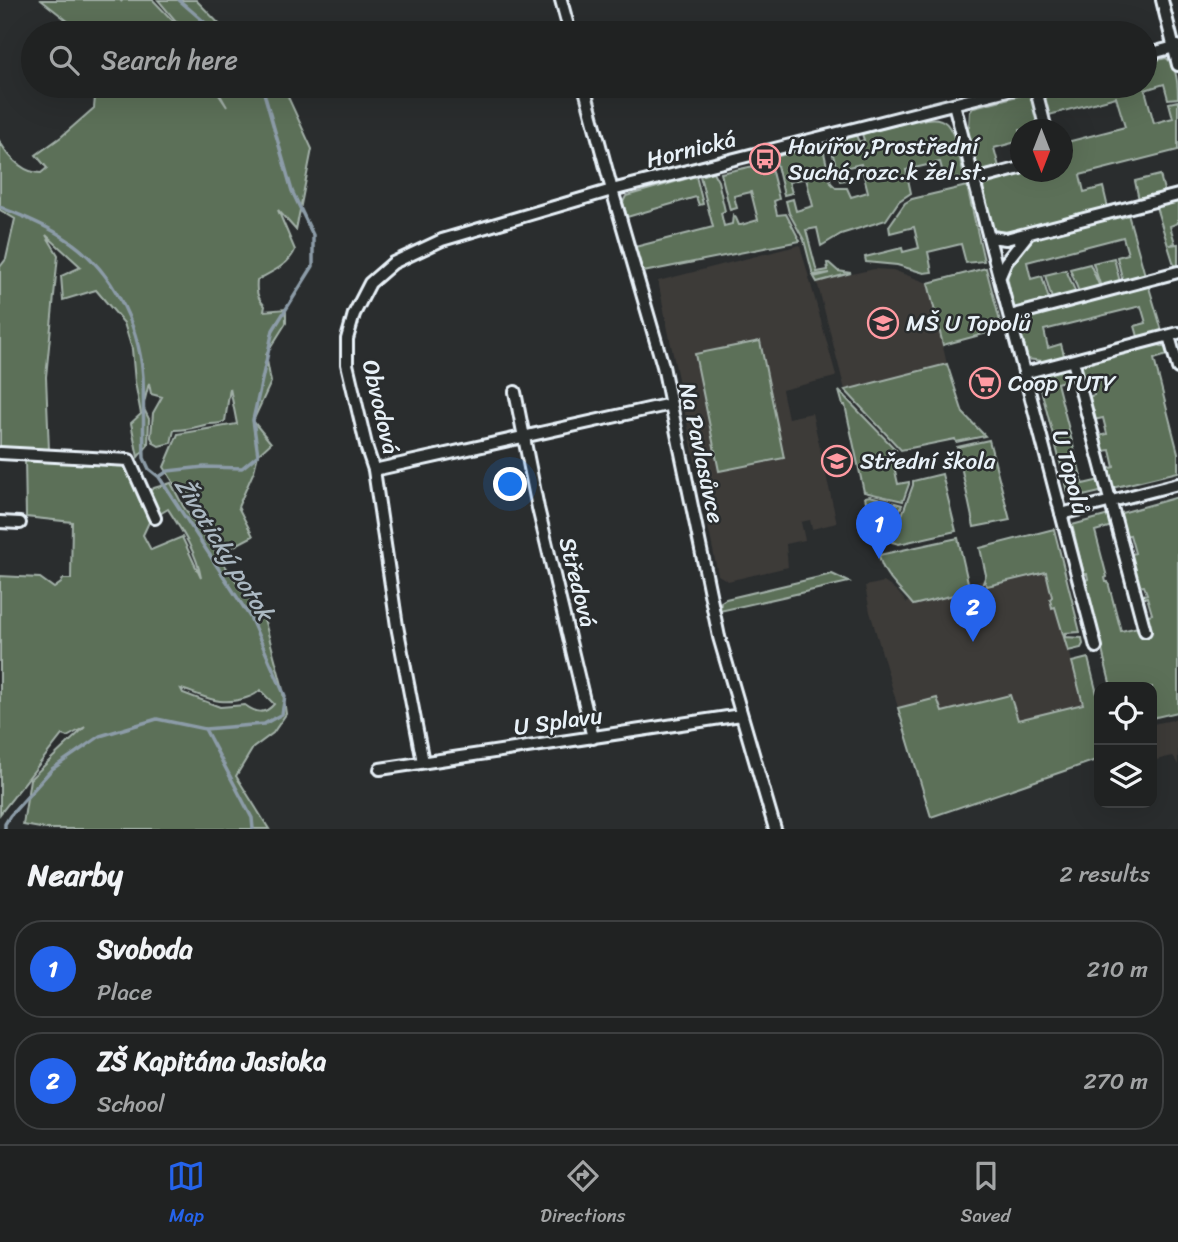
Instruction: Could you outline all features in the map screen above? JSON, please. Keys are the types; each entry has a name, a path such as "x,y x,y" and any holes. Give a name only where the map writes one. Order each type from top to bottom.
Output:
{"street":[{"path":"561,0 567,21"},
{"path":"1162,0 1176,47 1178,65"},
{"path":"1157,52 1176,47"},
{"name":"Na Pavlasůvce","path":"587,98 663,366 719,637 775,829"},
{"name":"Hornická","path":"612,190 977,98"},
{"path":"1038,98 1043,119"},
{"name":"U Topolů","path":"954,104 1096,647"},
{"path":"975,180 1010,171"},
{"name":"Obvodová","path":"423,762 397,626 374,470 347,364 347,340 354,314 370,283 393,263 442,240 612,190"},
{"path":"990,237 1006,239 1178,195"},
{"path":"1000,276 1006,262 1030,233"},
{"path":"1010,316 1178,272"},
{"path":"1024,373 1174,335 1178,368"},
{"path":"1073,361 1145,631"},
{"name":"Středová","path":"515,391 523,437 593,737"},
{"path":"374,470 671,404"},
{"path":"0,453 129,460 155,519"},
{"path":"1061,514 1178,485"},
{"path":"0,522 20,523"},
{"name":"U Splavu","path":"380,769 741,715"}],"shaded area":[{"path":"800,245 836,375 782,390 788,418 812,413 837,523 812,529 810,520 801,522 805,540 786,544 788,567 728,581 718,575 658,281"},
{"name":"MŠ U Topolů","path":"874,269 893,270 928,283 947,364 845,390 817,282"},
{"path":"1047,563 1083,704 1017,720 1010,695 941,712 937,698 898,708 865,586 884,582 897,591 907,603 909,600"},
{"path":"1178,719 1178,765 1173,756 1157,760 1157,723"}],"green space":[{"path":"41,0 153,0 173,21 68,21"},
{"path":"158,0 196,0 216,21 176,21"},
{"path":"1166,58 1175,70 1178,98 1168,99 1164,84 1157,86 1157,60"},
{"path":"95,98 221,98 227,107 222,98 289,98 312,149 296,230 278,210 295,250 284,264 257,280 258,294 265,306 264,311 286,309 286,323 266,355 271,382 253,421 271,443 258,455 238,507 253,536 221,553 187,491 176,487 164,467 178,434 237,424 230,388 225,421 174,430 171,443 159,446 151,437 153,413 162,397 151,394 149,383 143,407 149,419 148,445 138,457 131,423 141,414 132,349 124,323 96,290 63,300 61,276 81,267 46,235 58,255 46,377 49,450 0,449 0,267 6,259 15,219 0,210 0,142 22,167 41,173 47,168 36,155 94,108"},
{"path":"1010,98 1034,98 1040,119 1010,119 1010,144 994,148 999,167 979,172 967,128 970,112 974,107"},
{"path":"1042,98 1112,98 1049,115 1050,119 1047,119"},
{"path":"1116,98 1147,98 1154,123 1173,118 1169,103 1178,101 1178,150 1080,175 1084,192 1103,187 1108,208 1007,234 993,229 984,184 1010,176 1010,182 1073,182 1073,140 1125,127"},
{"path":"917,119 942,120 947,124 956,142 964,179 945,181 940,162 906,170 911,193 899,201 886,220 841,234 821,246 817,228 806,230 817,272 828,270 829,263 838,271 851,273 817,282 814,277 830,273 813,275 804,240 789,213 786,201 793,199 796,211 813,206 806,178 789,182 792,193 784,195 775,157 822,144 831,183 836,188 847,188 851,197 868,192 861,164 844,168 847,180 840,181 831,141 856,135 859,142 864,140 862,134"},
{"path":"770,164 779,199 774,201 777,215 786,214 800,241 643,272 635,247 713,227 700,176 713,172 718,181 725,211 721,213 724,226 732,224 733,215 741,225 758,220 751,192 734,196 737,208 730,210 721,173 758,165 763,169 769,168"},
{"path":"1160,175 1165,194 1139,200 1135,181"},
{"path":"696,176 703,204 699,205 696,197 627,217 623,202 626,196"},
{"path":"967,186 984,261 966,263 961,244 928,252 932,272 924,273 897,265 866,262 865,257 902,248 903,252 919,248 914,227 890,233 889,226 905,203"},
{"path":"1178,199 1178,223 1170,226 1175,243 1170,245 1178,244 1178,267 1175,268 1156,207"},
{"path":"1123,213 1128,214 1145,275 1123,282 1117,257 1128,254 1123,237 1027,262 1031,279 1042,276 1049,300 1018,309 1013,307 1006,270 1034,237 1120,214 1121,218 1124,217"},
{"path":"1114,258 1120,282 1101,287 1093,263"},
{"path":"1090,264 1100,287 1079,292 1070,269"},
{"path":"986,268 1002,329 943,345 928,283"},
{"path":"1066,270 1076,293 1052,299 1045,275"},
{"path":"1148,284 1163,334 1139,340 1135,326 1146,323 1141,306 1044,330 1048,348 1061,344 1065,359 1051,362 1027,359 1018,325 1021,318"},
{"path":"760,341 784,458 719,471 695,354"},
{"path":"1157,344 1171,354 1154,359 1178,453 1178,472 1112,488 1107,469 1114,467 1110,450 1103,451 1099,436 1107,434 1103,418 1094,420 1088,397 1094,395 1092,384 1083,386 1077,364"},
{"path":"947,364 963,413 985,436 901,450 845,390"},
{"path":"1071,367 1074,378 1057,383 1083,484 1100,480 1104,491 1075,498 1068,492 1038,378"},
{"path":"839,391 896,450 891,453 898,484 909,482 903,501 864,492 845,405"},
{"path":"989,440 1010,520 974,527 957,447"},
{"path":"25,458 115,462 127,469 145,494 171,483 183,506 265,622 282,685 286,714 273,733 253,748 236,776 269,829 46,829 23,825 30,779 85,727 67,737 62,735 0,814 0,576 40,578 54,588 63,579 71,579 72,522 26,517","holes":["168,509 192,550 201,578 182,537 151,550 143,535 150,520","181,689 220,701 250,697 260,690 274,704 260,712 245,705 220,707 183,693"]},
{"path":"942,474 956,531 899,544 892,542 913,481"},
{"path":"865,497 902,505 889,537 870,529 862,530 859,518 869,515"},
{"path":"1178,497 1178,712 1157,717 1157,682 1110,682 1085,580 1088,579 1087,574 1084,574 1072,525 1109,515 1112,526 1095,531 1106,582 1121,631 1147,625 1145,616 1152,614 1147,597 1140,599 1139,596 1147,594 1144,586 1137,587 1129,555 1135,553 1130,535 1124,536 1118,514"},
{"path":"1054,529 1080,632 1065,633 1065,637 1082,638 1083,644 1081,648 1068,651 1055,607 1052,608 1046,572 987,586 983,583 986,575 980,548"},
{"path":"958,538 970,591 913,605 888,576 881,563 879,555"},
{"path":"832,574 849,582 720,611 721,602 726,599"},
{"path":"1088,658 1094,682 1094,761 931,817 898,708 937,698 942,712 1010,695 1018,720 1083,704 1072,662"}],"waterway":[{"name":"Životický potok","path":"179,0 203,21"},
{"name":"Životický potok","path":"205,729 264,724 282,714 285,696 250,617 159,477 168,471 204,467 242,468 258,455 253,420 273,330 313,266 313,235 292,191 265,98"},
{"path":"0,207 48,228 80,249 95,263 119,297 128,316 140,356 143,377 144,458 149,469 159,477"},
{"path":"5,829 10,816 52,769 100,736 157,719 205,729 252,818 253,829"}],"place":[{"name":"Havířov,Prostřední Suchá,rozc.k žel.st.","path":"765,159"},
{"name":"MŠ U Topolů","path":"883,323"},
{"name":"Coop TUTY","path":"985,383"},
{"name":"Střední škola","path":"837,461"},
{"name":"Svoboda","path":"879,559"},
{"name":"ZŠ Kapitána Jasioka","path":"973,642"}]}
